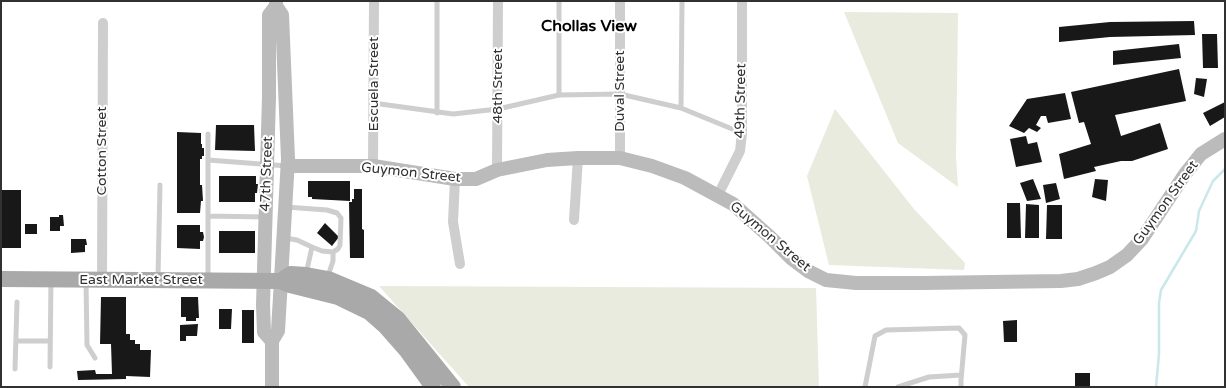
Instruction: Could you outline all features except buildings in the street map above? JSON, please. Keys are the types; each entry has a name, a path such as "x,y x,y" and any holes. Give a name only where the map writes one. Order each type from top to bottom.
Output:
{"main road":[{"name":"East Market Street","path":"280,281 291,274 306,275 328,279 371,297 398,319 453,387"},
{"name":"East Market Street","path":"1,279 280,281 338,297 368,312 385,326 407,351 433,387"}],"street":[{"name":"Escuela Street","path":"373,166 374,1"},
{"name":"48th Street","path":"497,170 498,1"},
{"name":"Duval Street","path":"620,1 620,158"},
{"name":"49th Street","path":"718,196 740,151 742,133 742,1"},
{"name":"47th Street","path":"272,341 264,332 264,281 269,15 276,4 282,15 287,166 286,208 280,281 278,331 272,341 272,387"},
{"name":"Cotton Street","path":"102,280 103,23"},
{"name":"Guymon Street","path":"287,166 373,166 455,179 476,179 497,170 547,160 620,158 652,166 685,178 733,204 792,259 808,271 826,280 856,283 924,284 1061,281 1072,280 1096,273 1110,267 1127,255 1142,239 1185,174 1201,154 1225,139"},
{"path":"574,220 578,158"},
{"path":"455,179 453,222 460,264"}],"lane":[{"path":"437,1 437,113"},
{"path":"559,1 559,95"},
{"path":"681,108 682,1"},
{"path":"374,103 437,113 453,114 498,109 559,95 620,94 681,108 742,133"},
{"path":"208,134 208,280"},
{"path":"208,160 287,166"},
{"path":"158,280 160,185"},
{"path":"284,238 297,240 322,251 333,252 338,249 340,245 341,218 337,213 327,210 286,208"},
{"path":"208,216 266,217"},
{"path":"306,275 312,247"},
{"path":"328,279 333,261 333,252"},
{"path":"50,367 51,279"},
{"path":"86,280 87,345 95,358"},
{"path":"15,369 17,302"},
{"path":"864,387 875,336 886,330 959,328 965,335 961,387"},
{"path":"16,341 50,341"},
{"path":"898,387 929,377 961,375"}],"shaded area":[{"path":"844,12 958,13 956,156 958,187 898,143"},
{"path":"835,109 914,209 965,263 964,270 829,265 807,176"},
{"path":"379,286 816,288 819,387 469,387"}],"waterway":[{"path":"1156,387 1159,354 1159,303 1161,290 1196,231 1199,211 1213,181 1225,169"}],"district":[{"name":"Chollas View","path":"589,27"}]}
